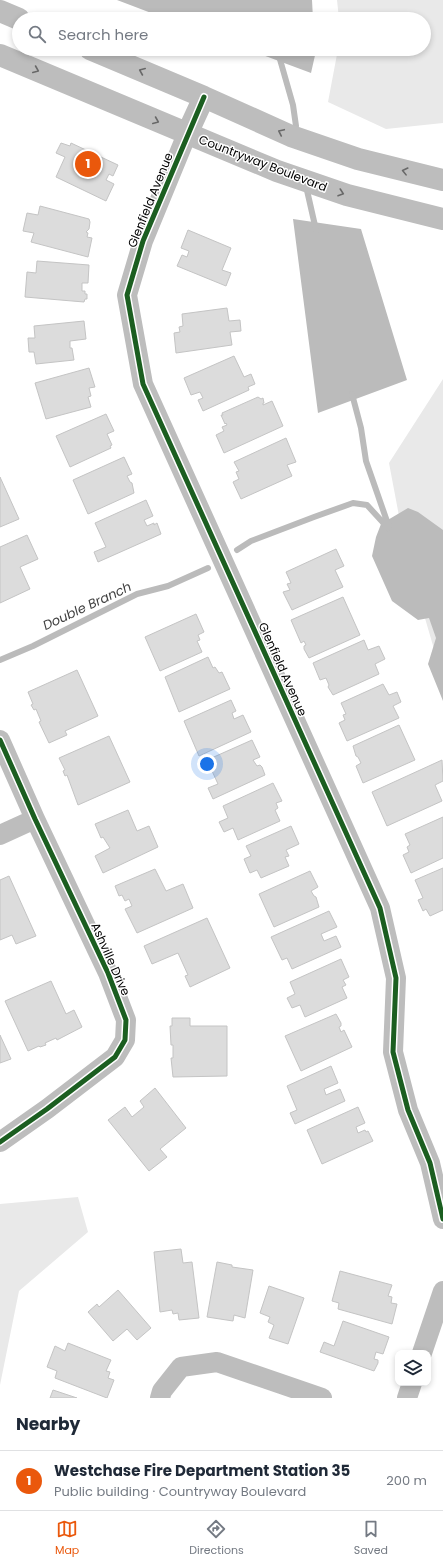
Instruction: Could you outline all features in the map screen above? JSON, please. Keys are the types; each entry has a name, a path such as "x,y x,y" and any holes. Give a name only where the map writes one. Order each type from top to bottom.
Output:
{"street":[{"path":"0,11 12,16"},
{"name":"Countryway Boulevard","path":"0,55 277,171 347,195 443,219"},
{"path":"107,56 291,136 358,159 443,180"},
{"path":"187,134 204,97"},
{"name":"Glenfield Avenue","path":"187,134 143,241 127,295 143,384 380,908 396,978 393,1052 408,1110 430,1163 443,1219"},
{"name":"Ashville Drive","path":"0,740 35,819 108,973 126,1020 125,1040 115,1057 47,1109 0,1142"},
{"path":"0,835 35,819"},
{"path":"423,1350 443,1291"},
{"path":"160,1398 162,1391 181,1367 217,1362 322,1398"},
{"path":"407,1398 411,1386"}],"shaded area":[{"path":"117,0 312,0 313,12 149,12"},
{"path":"337,0 443,0 443,123 386,129 328,102 337,56 431,56 431,12 338,12"},
{"path":"266,56 315,56 311,73"},
{"path":"293,219 361,229 407,380 318,413"},
{"path":"443,379 443,680 406,553 389,463"},
{"path":"408,508 418,512 443,530 443,701 428,664 436,638 429,618 418,620 392,601 372,556 376,537 381,524"},
{"path":"78,1197 88,1232 19,1291 0,1385 0,1204"}],"building":[{"path":"61,143 70,146 71,143 118,165 113,176 109,174 106,180 114,184 106,201 56,177 65,157 56,153"},
{"path":"40,206 89,219 89,229 86,232 88,233 87,237 92,238 88,257 31,242 34,233 23,231 27,213 38,215"},
{"path":"188,230 231,248 222,270 231,273 226,286 177,266 182,255 187,257 189,251 181,248"},
{"path":"37,261 89,265 88,283 82,283 82,291 85,291 85,294 87,294 87,299 85,299 84,302 25,297 27,272 36,273"},
{"path":"227,308 229,321 240,320 241,331 230,332 232,345 176,353 174,333 180,332 179,327 183,326 182,314"},
{"path":"84,321 86,339 70,341 70,348 72,348 74,360 36,364 34,352 29,352 28,338 35,338 34,326"},
{"path":"234,356 244,377 251,374 255,384 248,387 249,390 203,411 198,400 203,398 200,392 191,395 184,378"},
{"path":"89,368 95,387 89,388 91,396 88,397 91,407 46,419 35,383"},
{"path":"258,397 261,399 263,398 263,405 272,401 283,426 224,453 216,435 224,431 222,427 227,425 226,423 225,424 221,415 223,415 222,413"},
{"path":"106,414 114,431 107,434 112,445 110,446 111,448 70,467 56,436"},
{"path":"286,438 296,462 287,465 292,476 241,499 233,482 239,479 236,472 239,471 234,462"},
{"path":"124,457 132,474 127,476 132,483 134,493 88,514 73,480"},
{"path":"0,477 19,519 0,527"},
{"path":"146,500 153,516 144,520 147,526 157,523 161,534 98,562 94,552 106,547 95,523"},
{"path":"27,535 38,559 20,567 30,589 0,603 0,547"},
{"path":"336,549 344,566 335,570 343,587 292,610 283,592 290,590 287,584 291,583 286,572"},
{"path":"343,597 360,635 309,658 304,649 304,646 306,645 304,641 301,643 291,620"},
{"path":"196,614 204,632 198,635 200,640 197,641 202,652 160,671 145,637"},
{"path":"364,640 368,650 379,646 385,659 375,664 379,674 333,695 328,687 329,685 326,678 320,680 313,663"},
{"path":"208,657 213,668 215,667 219,673 222,672 230,689 179,712 165,677"},
{"path":"77,670 98,716 65,731 67,735 49,743 39,722 41,721 36,709 34,710 31,705 33,704 28,692"},
{"path":"383,684 389,695 397,692 401,702 393,706 399,718 347,741 339,723 345,720 343,715 346,714 341,703"},
{"path":"231,700 236,711 232,713 234,719 243,715 251,732 199,756 184,721"},
{"path":"399,725 415,760 363,783 356,766 361,763 356,756 353,746"},
{"path":"109,736 130,782 78,805 59,758"},
{"path":"252,740 260,757 253,760 257,766 260,765 262,767 265,775 213,799 208,788 218,784 207,760"},
{"path":"442,760 443,781 435,785 442,801 387,826 372,792"},
{"path":"273,783 282,801 276,803 278,808 275,810 280,821 238,840 233,828 224,832 219,822 228,818 223,806"},
{"path":"128,810 137,831 149,826 158,847 103,873 95,856 110,848 103,837 101,838 95,824"},
{"path":"443,817 443,858 411,873 403,855 409,852 407,847 410,845 405,834"},
{"path":"291,826 299,844 286,850 289,856 285,857 289,866 261,878 257,870 250,873 244,859 251,856 246,846"},
{"path":"443,868 443,910 430,916 426,909 423,911 418,900 423,898 415,880"},
{"path":"155,869 166,891 183,884 193,908 137,933 125,909 132,906 129,899 125,901 122,895 119,896 115,886"},
{"path":"310,871 318,887 311,891 316,897 319,907 274,927 259,894"},
{"path":"9,876 36,936 16,944 12,935 0,940 0,880"},
{"path":"329,911 337,927 321,934 324,941 336,936 341,947 292,969 287,958 282,960 271,937"},
{"path":"207,918 230,968 190,987 185,976 188,975 178,953 152,964 144,946"},
{"path":"341,959 349,977 343,980 346,985 342,987 347,998 305,1017 300,1005 292,1008 287,998 295,994 290,982"},
{"path":"51,981 66,1014 74,1010 82,1027 57,1040 56,1038 45,1043 46,1045 39,1046 28,1051 5,1001"},
{"path":"336,1014 341,1023 341,1026 339,1027 341,1032 344,1030 352,1047 301,1071 285,1036"},
{"path":"172,1018 190,1018 190,1026 227,1026 227,1076 173,1077 171,1058 173,1058 173,1045 171,1045 170,1026 172,1026"},
{"path":"0,1035 11,1059 0,1063"},
{"path":"331,1066 338,1083 324,1089 326,1095 340,1089 345,1101 295,1124 290,1113 297,1110 287,1086"},
{"path":"155,1088 186,1128 160,1149 167,1157 149,1171 108,1120 125,1107 132,1117 144,1107 140,1101"},
{"path":"358,1107 365,1123 356,1127 358,1133 365,1130 366,1132 368,1131 373,1141 322,1164 307,1130"},
{"path":"181,1249 183,1263 192,1262 199,1318 179,1320 178,1313 173,1314 172,1310 160,1312 154,1252"},
{"path":"217,1262 232,1265 232,1267 253,1270 245,1318 234,1315 233,1321 207,1317"},
{"path":"340,1271 392,1285 388,1296 392,1297 391,1303 397,1304 392,1324 338,1309 339,1303 332,1301"},
{"path":"269,1286 304,1298 288,1344 269,1338 274,1325 268,1322 270,1317 260,1313"},
{"path":"118,1290 151,1328 137,1340 127,1329 113,1341 88,1312 97,1304 99,1307"},
{"path":"343,1321 389,1337 383,1354 376,1352 374,1359 378,1360 378,1363 374,1371 320,1352 324,1342 334,1346"},
{"path":"68,1343 111,1360 106,1371 110,1372 108,1378 114,1380 107,1398 55,1378 57,1371 47,1367 55,1346 65,1351"},
{"path":"53,1390 77,1398 50,1398"}],"waterway":[{"path":"279,56 293,105 296,126"},
{"path":"306,186 316,230"},
{"name":"Double Branch","path":"352,394 361,428 366,461 389,527"},
{"name":"Double Branch","path":"237,550 251,541 353,503 367,505 388,528"},
{"name":"Double Branch","path":"0,660 33,646 137,594 168,586 208,568"}],"cycle path":[{"path":"204,97 143,241 127,295 143,384 380,908 396,978 393,1052 408,1110 430,1163 443,1219"},
{"path":"0,740 35,819 108,973 126,1020 125,1040 115,1057 47,1109 0,1142"}],"place":[{"name":"Westchase Fire Department Station 35","path":"88,164"}]}
